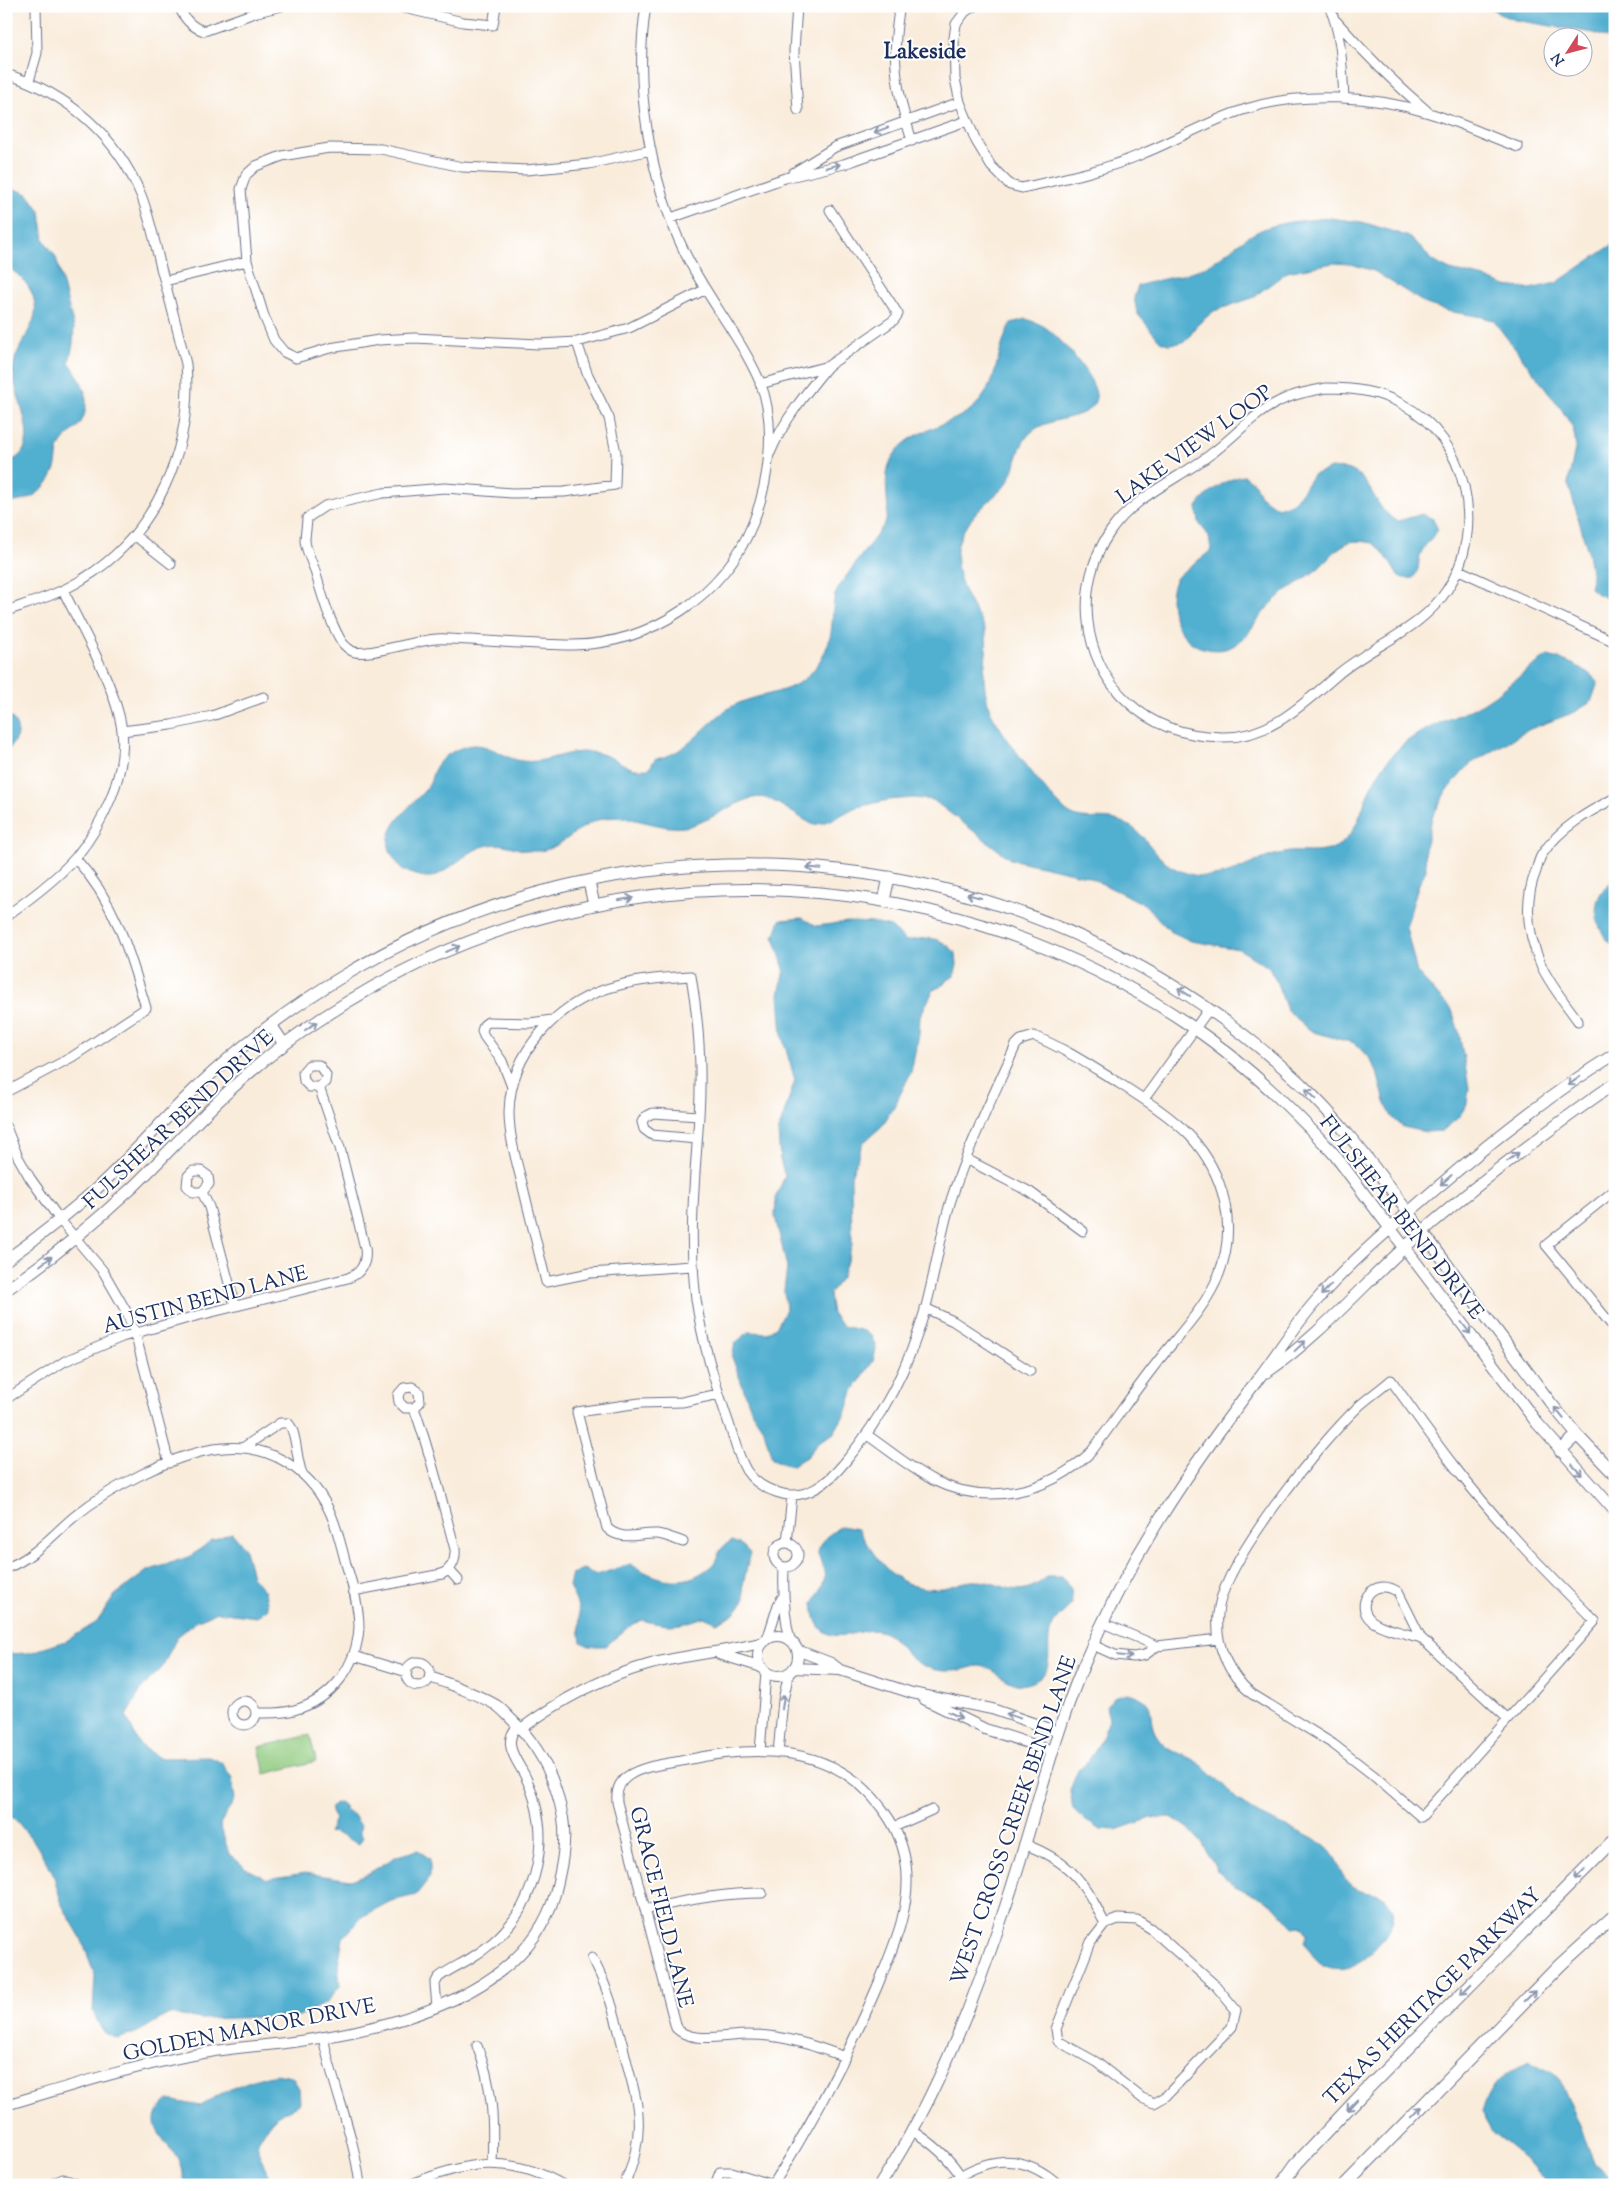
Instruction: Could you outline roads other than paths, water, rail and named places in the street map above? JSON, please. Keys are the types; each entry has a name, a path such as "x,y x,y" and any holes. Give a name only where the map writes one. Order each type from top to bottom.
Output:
{"main road":[{"name":"FULSHEAR BEND DRIVE","path":"6,1260 60,1220 97,1188 207,1078 271,1025 342,976 414,939 500,905 589,882 680,868 737,865 798,866 889,877 982,898 1072,932 1139,965 1209,1009 1259,1046 1304,1086 1356,1142 1577,1435 1615,1475"},
{"path":"884,901 889,877"},
{"path":"589,882 594,905"},
{"name":"FULSHEAR BEND DRIVE","path":"6,1290 75,1238 135,1185 230,1090 284,1044 348,1002 395,976 437,956 521,924 594,905 668,893 728,889 828,893 925,909 982,924 1056,952 1118,982 1194,1028 1257,1077 1313,1131 1344,1166 1537,1423 1615,1511"},
{"path":"271,1025 284,1044"},
{"name":"WEST CROSS CREEK BEND LANE","path":"880,2185 913,2131 951,2048 978,1982 1004,1912 1052,1751 1082,1668 1134,1561 1162,1514 1202,1453 1282,1344 1315,1302 1346,1270 1484,1147 1544,1102 1615,1054"},
{"name":"WEST CROSS CREEK BEND LANE","path":"1261,1375 1291,1355 1406,1247 1500,1167 1615,1083"},
{"path":"1560,1451 1577,1435"},
{"name":"TEXAS HERITAGE PARKWAY","path":"1281,2185 1296,2164 1362,2094 1615,1839"},
{"path":"1345,2185 1560,1965 1615,1915"}],"street":[{"path":"29,81 36,53 36,6"},
{"path":"179,6 183,17 197,29 204,31 257,12 282,6"},
{"path":"396,6 463,22 493,25 496,6"},
{"path":"577,342 587,373 609,418 616,453 615,485 564,492 512,493 445,488 383,493 325,506 307,518 305,542 326,607 340,640 348,648 356,653 371,653 410,642 438,638 574,645 613,642 650,629 685,609 712,585 735,559 752,524 764,490 769,455 767,415 760,384 736,337 704,290 684,250 659,184 645,113 643,25 646,6"},
{"path":"797,6 794,52 798,110"},
{"path":"900,6 896,28 894,62 898,92 912,141"},
{"path":"974,6 965,12 956,24 954,38 955,78 966,121 991,166 1010,185 1022,188 1106,168 1141,155 1247,108 1295,99 1344,98 1385,103 1429,112 1518,147"},
{"path":"1330,6 1336,21 1344,98"},
{"path":"1336,21 1364,53 1398,86 1429,112"},
{"path":"6,74 29,81 77,110 96,127 129,169 141,195 165,282 186,364 188,388 186,412 177,457 166,484 134,535 99,568 64,590 6,611"},
{"path":"785,178 836,147 960,102"},
{"path":"671,218 785,178 844,164 966,121"},
{"path":"651,150 589,164 526,170 462,167 382,149 329,148 282,156 256,166 246,175 241,189 247,261 264,316 274,340 284,352 296,358 330,348 379,340 414,338 539,344 577,342 629,328 704,290"},
{"path":"769,455 780,430 798,403 828,366 894,320 898,314 830,210"},
{"path":"165,282 247,261"},
{"path":"760,384 828,366"},
{"name":"LAKE VIEW LOOP","path":"1326,388 1353,388 1379,394 1404,405 1426,421 1444,442 1457,464 1466,492 1469,522 1466,546 1459,570 1446,592 1428,613 1408,629 1360,658 1337,675 1298,710 1276,723 1251,733 1226,738 1201,736 1176,730 1151,719 1128,703 1109,681 1097,659 1090,634 1086,608 1089,579 1097,556 1108,534 1124,514 1212,454 1276,402 1301,393 1326,388"},
{"path":"134,535 171,564"},
{"path":"1459,570 1615,642"},
{"path":"6,916 40,890 75,858 89,840 111,797 122,752 122,731 113,698 64,590"},
{"path":"122,731 171,725 212,716 264,697"},
{"path":"1578,1021 1543,969 1534,949 1529,926 1528,899 1533,877 1542,854 1571,824 1615,798"},
{"path":"6,1092 72,1057 146,1008 128,949 108,902 94,879 75,858"},
{"path":"692,1266 590,1273 546,1282 511,1138 509,1112 512,1087 521,1063 530,1047 552,1020 566,1009 591,995 616,986 646,980 691,976 699,1036 699,1116 692,1212 692,1266 702,1335 741,1460 747,1471 763,1486 772,1491 792,1496 818,1488 827,1482 867,1435 884,1410 901,1377 914,1344 925,1308 951,1200 966,1159 1016,1045 1021,1040 1034,1036 1096,1069 1144,1099 1189,1134 1212,1165 1223,1196 1228,1226 1225,1257 1212,1289 1091,1452 1065,1474 1022,1492 998,1495 973,1493 932,1479 867,1435"},
{"path":"1144,1099 1209,1009"},
{"path":"512,1087 502,1061 484,1036 482,1031 484,1025 494,1021 530,1023 552,1020"},
{"name":"AUSTIN BEND LANE","path":"6,1399 66,1361 134,1333 348,1278 356,1274 363,1267 366,1260 365,1248 340,1148 319,1087"},
{"path":"697,1139 652,1135 644,1129 642,1122 648,1114 653,1113 699,1116"},
{"path":"6,1127 18,1157 30,1178 60,1220 103,1271 115,1289 134,1333 169,1463"},
{"path":"966,1159 1030,1192 1083,1231"},
{"path":"1615,1190 1546,1245 1615,1329"},
{"path":"202,1192 213,1220 235,1306"},
{"path":"925,1308 953,1320 1030,1371"},
{"path":"1391,1380 1454,1466 1500,1521 1544,1571 1595,1621 1508,1719 1422,1817 1333,1744 1252,1694 1241,1684 1226,1662 1219,1639 1218,1613 1222,1596 1235,1566 1316,1453 1360,1405 1391,1380"},
{"path":"683,1542 668,1536 655,1534 618,1536 608,1528 577,1412 640,1403 682,1402 719,1394"},
{"path":"353,1591 439,1574 449,1570 455,1560 430,1455 414,1408"},
{"path":"244,1447 280,1423 286,1422 293,1429 302,1473"},
{"path":"6,1568 29,1556 92,1503 169,1463 207,1450 244,1447 275,1455 302,1473 330,1510 353,1591 359,1627 354,1656 338,1682 313,1703 286,1712 256,1713"},
{"path":"787,1543 792,1496"},
{"path":"787,1543 795,1547 798,1554 795,1562 784,1567 777,1563 774,1553 778,1546 787,1543"},
{"path":"716,2185 720,2172 732,2172 773,2185 816,2115 845,2057 875,1992 902,1922 906,1902 906,1864 902,1846 894,1827 871,1794 840,1769 817,1759 760,1752 764,1669 758,1654 782,1598 784,1567"},
{"path":"449,1570 458,1580"},
{"path":"1421,1638 1371,1620 1364,1607 1370,1592 1384,1586 1398,1592 1421,1638 1508,1719"},
{"path":"778,1753 783,1700 798,1657 797,1650 790,1640 786,1625 785,1605 782,1598"},
{"path":"1103,1623 1157,1646 1219,1639"},
{"path":"437,2006 435,1984 438,1978 494,1942 510,1925 521,1909 535,1874 540,1845 539,1823 534,1800 526,1778 511,1750 510,1740 512,1732 517,1727 521,1729 546,1710 597,1682 652,1663 716,1653 765,1641 776,1636 790,1640"},
{"path":"1093,1645 1125,1657 1145,1655 1157,1646"},
{"path":"797,1650 830,1663 840,1670 912,1693 992,1709 1059,1732"},
{"path":"716,1653 764,1669 777,1676 792,1671 840,1670"},
{"path":"354,1656 406,1672 408,1680 416,1686 424,1685 430,1677"},
{"name":"GOLDEN MANOR DRIVE","path":"6,2104 151,2063 200,2053 324,2037 396,2020 437,2006 487,1982 509,1966 533,1939 543,1924 552,1903 560,1874 564,1849 559,1795 550,1771 536,1747 521,1729 498,1707 478,1695 430,1677 427,1666 420,1663 413,1663 406,1672"},
{"path":"912,1693 985,1729 1052,1751"},
{"name":"GRACE FIELD LANE","path":"760,1752 704,1756 642,1769 630,1775 619,1786 617,1802 673,2022 682,2034 696,2038 752,2034 813,2045 845,2057"},
{"path":"894,1827 932,1810"},
{"path":"1024,1844 1062,1862 1088,1890 1105,1924"},
{"path":"644,1910 706,1896 737,1893 762,1894"},
{"path":"1128,1918 1137,1920 1150,1928 1216,1986 1236,2010 1232,2026 1166,2096 1154,2102 1142,2098 1096,2062 1058,2041 1056,2030 1091,1942 1105,1924 1118,1919 1128,1918"},
{"path":"592,1958 603,1976 611,2000 638,2114 638,2142 624,2185"},
{"path":"324,2037 330,2070 354,2151 360,2185"},
{"path":"477,2046 483,2060 491,2094 494,2130 492,2164"},
{"path":"913,2131 930,2142 951,2162 960,2175"},
{"path":"946,2185 960,2175 987,2162 1007,2160 1035,2168 1059,2185"},
{"path":"409,2185 446,2170 472,2165 492,2164 520,2168 550,2177 563,2185"},
{"path":"49,2185 63,2179 79,2184"},
{"path":"6,2180 8,2185"}],"water":[{"path":"1489,6 1615,6 1615,43 1594,33 1594,28 1564,28 1515,20 1499,14"},
{"path":"6,186 28,194 40,211 44,240 56,257 74,328 69,362 81,381 86,398 83,419 60,445 51,478 35,495 14,502 6,502 6,464 19,456 25,448 27,439 24,416 13,372 17,354 33,320 35,304 28,287 21,278 6,266"},
{"path":"1329,218 1362,222 1407,236 1422,248 1431,260 1450,270 1485,278 1506,286 1530,289 1556,283 1615,243 1615,602 1590,588 1592,579 1588,552 1568,483 1576,444 1573,428 1560,407 1493,320 1447,311 1426,304 1374,271 1351,264 1333,263 1287,272 1252,298 1214,311 1196,326 1188,339 1180,343 1168,344 1160,341 1137,313 1134,297 1138,286 1202,268 1253,234 1271,226"},
{"path":"1026,319 1050,331 1067,348 1085,370 1095,390 1096,398 1092,406 1085,412 1043,425 1026,438 1008,481 974,516 962,532 957,551 957,562 965,592 985,631 987,646 984,681 989,707 993,716 1025,764 1051,796 1070,814 1083,818 1112,819 1128,825 1140,834 1166,863 1190,874 1219,875 1232,872 1273,855 1289,852 1326,851 1347,838 1356,824 1370,789 1379,773 1398,749 1417,734 1473,709 1500,692 1548,656 1575,665 1587,672 1598,682 1591,702 1575,712 1530,729 1470,764 1446,791 1432,818 1425,847 1426,870 1418,886 1406,927 1417,973 1452,1010 1459,1032 1469,1088 1467,1104 1459,1117 1442,1131 1426,1132 1403,1127 1392,1117 1385,1102 1377,1072 1370,1059 1354,1043 1313,1032 1302,1024 1287,1010 1275,978 1268,967 1239,949 1191,941 1170,931 1144,904 1086,876 1010,859 933,800 913,798 888,800 854,808 832,820 814,825 770,799 757,797 737,804 694,825 684,827 663,826 632,819 611,817 593,822 545,850 529,851 496,844 479,848 432,877 406,871 394,858 389,848 389,838 393,828 399,818 429,785 439,763 447,755 457,750 468,746 480,745 510,758 530,762 573,753 595,753 631,768 649,769 655,759 684,747 725,711 735,705 778,692 799,683 808,676 819,662 830,639 835,595 885,522 887,513 886,483 891,460 906,442 927,430 960,416 979,401 991,380 1011,323"},
{"path":"1331,468 1348,469 1358,475 1383,510 1398,521 1422,514 1433,519 1438,530 1425,545 1413,578 1400,577 1386,556 1373,543 1350,542 1338,549 1315,571 1276,599 1250,631 1235,645 1227,649 1216,650 1203,648 1186,638 1175,620 1172,609 1172,588 1179,576 1211,550 1209,536 1199,523 1197,507 1201,502 1212,491 1225,483 1245,476 1255,484 1260,496 1278,508 1291,503 1298,497 1313,475"},
{"path":"6,712 15,722 17,732 14,742 6,753"},
{"path":"1615,880 1615,947 1602,932 1596,913 1600,895"},
{"path":"802,918 816,926 848,922 873,923 891,927 906,941 927,938 938,940 956,953 957,965 954,976 933,991 920,1016 919,1034 911,1072 882,1126 863,1143 851,1176 852,1245 842,1277 829,1294 832,1314 843,1326 864,1331 872,1337 876,1349 873,1361 853,1391 848,1408 834,1433 820,1441 806,1457 791,1466 772,1459 764,1430 752,1412 732,1357 735,1343 749,1332 767,1333 777,1326 786,1309 784,1290 787,1268 775,1216 776,1196 785,1176 780,1160 778,1132 795,1080 782,1036 779,995 784,969 774,937 780,920"},
{"path":"841,1526 858,1529 881,1563 901,1580 913,1585 927,1588 942,1588 971,1581 982,1581 1017,1590 1036,1585 1047,1577 1062,1577 1071,1589 1072,1604 1053,1624 1049,1642 1048,1664 1042,1676 1035,1681 1019,1684 1005,1679 986,1667 974,1666 955,1671 936,1670 914,1660 894,1639 885,1633 873,1630 840,1636 827,1633 820,1627 814,1612 813,1603 821,1589 824,1578 823,1567 817,1552 826,1537"},
{"path":"232,1533 244,1547 252,1576 265,1592 268,1608 257,1617 217,1612 198,1620 177,1637 162,1668 142,1688 126,1716 139,1744 159,1758 210,1757 222,1763 232,1778 235,1799 220,1824 229,1854 246,1868 267,1879 305,1873 351,1880 369,1873 397,1856 418,1850 430,1859 430,1877 416,1895 391,1901 363,1916 343,1938 338,1965 340,1986 326,2003 299,2016 202,2019 169,2014 138,2032 118,2039 103,2032 93,2012 95,1975 81,1938 62,1905 53,1873 35,1843 15,1819 6,1814 6,1654 29,1653 66,1641 97,1622 115,1595 147,1571 191,1556 212,1540"},
{"path":"731,1541 742,1545 750,1553 743,1585 744,1600 734,1614 717,1623 704,1617 673,1625 641,1620 627,1628 606,1646 589,1646 581,1642 578,1609 569,1586 572,1574 583,1569 597,1575 630,1564 659,1578 679,1580 689,1578 700,1574 710,1567 722,1548"},
{"path":"1128,1693 1149,1705 1153,1729 1166,1746 1203,1766 1239,1801 1259,1815 1316,1840 1334,1856 1348,1883 1358,1890 1379,1895 1388,1901 1392,1907 1392,1922 1383,1939 1369,1954 1356,1964 1344,1968 1323,1965 1314,1957 1304,1942 1307,1935 1302,1926 1294,1927 1274,1905 1235,1886 1217,1871 1201,1842 1187,1827 1171,1817 1151,1818 1116,1830 1100,1829 1086,1821 1073,1809 1070,1790 1078,1770 1089,1760 1101,1740 1109,1719 1106,1707 1114,1697"},
{"path":"339,1802 347,1812 353,1814 361,1826 359,1832 363,1837 359,1844 333,1832 328,1833 335,1819 331,1806"},
{"path":"1529,2061 1552,2072 1560,2080 1596,2165 1602,2168 1615,2185 1548,2185 1525,2158 1494,2133 1482,2112 1486,2102 1494,2087 1505,2075"},
{"path":"276,2074 292,2077 299,2088 300,2102 272,2121 256,2145 273,2185 186,2185 179,2162 155,2125 159,2109 168,2100 201,2106 237,2086"}],"district":[{"name":"Lakeside","path":"925,50"}]}
